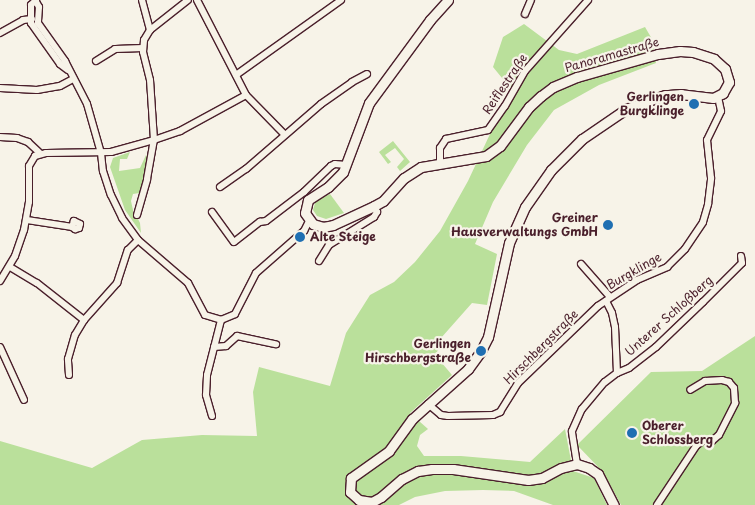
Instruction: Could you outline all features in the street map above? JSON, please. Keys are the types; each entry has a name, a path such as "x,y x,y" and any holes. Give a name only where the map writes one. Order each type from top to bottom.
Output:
{"main road":[{"path":"310,221 305,213 308,200 337,178 346,165 369,103 430,20 448,0"},
{"name":"Panoramastraße","path":"310,221 317,226 328,227 374,206 383,201 406,176 421,167 486,156 500,146 529,107 553,87 577,77 658,54 693,52 714,59 728,75 729,82 718,97"},
{"path":"614,505 598,474 589,468 577,464 561,468 542,478 528,480 446,468 425,470 402,479 376,500 359,500 349,488 351,478 389,451 412,420 468,369 481,352 488,337 509,243 528,201 551,170 582,139 615,116 636,105 673,94 708,98 718,97"}],"street":[{"path":"35,0 31,5 34,19 49,48 69,71 87,104 101,152 103,171 111,195 131,232 188,283 204,314 221,320 235,314 256,273 304,230 310,221"},
{"path":"142,0 150,30"},
{"path":"137,215 147,179 154,140 150,80 143,48 144,40 150,30 188,0"},
{"path":"198,0 246,95 284,134"},
{"path":"236,75 341,0"},
{"path":"525,14 531,0"},
{"name":"Reiflestraße","path":"440,164 440,148 446,139 488,130 505,106 525,71 588,0"},
{"path":"0,33 23,20 34,19"},
{"path":"96,62 115,49 143,48"},
{"path":"220,187 246,169 284,134 321,104 367,74"},
{"path":"0,88 38,90 60,86 73,78"},
{"path":"0,281 10,267 20,246 27,220 29,166 33,158 40,153 101,152 154,140 180,131 246,95"},
{"name":"Burgklinge","path":"608,299 637,280 667,267 685,249 703,222 711,178 707,140 721,111 718,97"},
{"path":"0,138 17,138 28,142 40,153"},
{"path":"212,212 234,242 260,222 266,221 304,192 331,166 346,165"},
{"name":"Panoramastraße","path":"319,260 329,245 374,217 377,212 374,206"},
{"path":"27,220 72,226"},
{"path":"69,375 67,368 68,353 84,320 117,283 128,250 138,240"},
{"name":"Unterer Schloßberg","path":"577,464 572,441 574,424 596,392 617,373 629,368 677,327 742,263 741,256"},
{"path":"582,264 608,299 615,327 617,373"},
{"path":"10,267 44,288 84,320"},
{"name":"Hirschbergstraße","path":"426,406 443,416 493,415 500,412 518,383 608,299"},
{"path":"212,416 207,401 206,383 209,363 221,320"},
{"path":"214,347 222,348 237,336 276,344"},
{"path":"0,347 24,400"},
{"path":"657,505 696,446 702,441 712,441 720,435 735,403 734,388 729,382 722,380 705,381 690,390"}],"green space":[{"path":"524,24 559,50 577,54 645,27 652,39 656,63 599,85 554,110 527,145 493,202 475,244 497,254 487,305 472,303 441,338 436,356 452,375 410,413 428,429 420,435 417,446 424,456 461,456 530,462 565,429 573,471 594,478 607,505 553,505 514,491 483,490 445,491 415,497 399,505 0,505 0,441 92,468 142,440 202,435 257,436 253,392 259,367 330,386 346,333 370,295 394,282 415,262 440,231 468,181 511,89 493,67 503,37"},
{"path":"393,141 410,162 400,171 397,167 404,159 395,148 385,155 391,162 388,164 379,152"},
{"path":"130,152 127,159 120,159 119,171 140,168 146,155 147,157 142,187 139,193 133,194 131,201 135,219 138,219 140,223 141,233 125,210 110,167 113,158"},
{"path":"330,194 344,213 326,219 317,216 313,210 316,200"},
{"path":"755,336 755,505 621,505 603,472 577,445 651,372 702,371"}],"place":[{"name":"Gerlingen Burgklinge","path":"694,104"},
{"name":"Greiner Hausverwaltungs GmbH","path":"608,225"},
{"name":"Alte Steige","path":"300,237"},
{"name":"Gerlingen Hirschbergstraße","path":"481,351"},
{"name":"Oberer Schlossberg","path":"632,433"}]}
